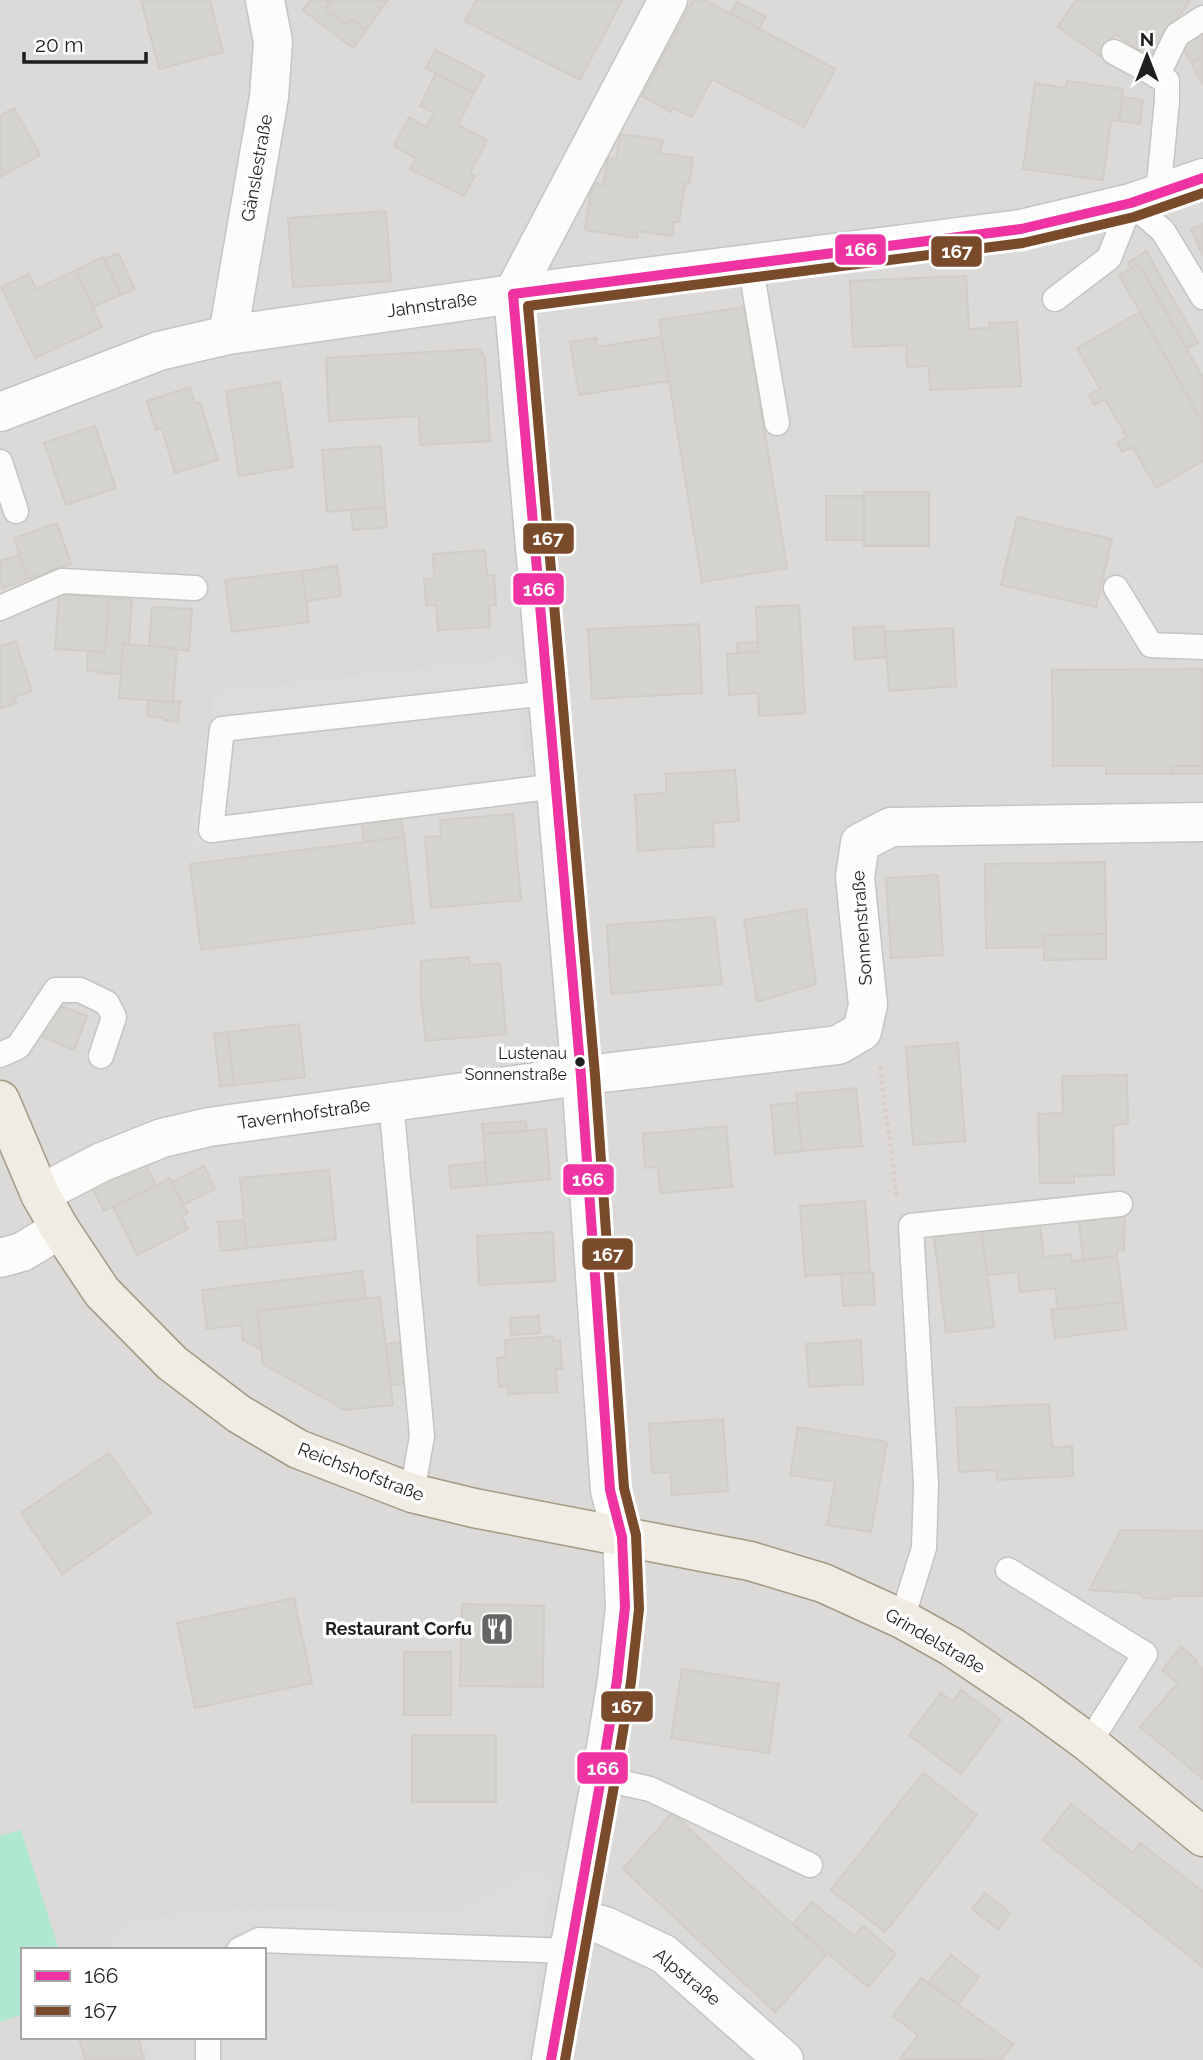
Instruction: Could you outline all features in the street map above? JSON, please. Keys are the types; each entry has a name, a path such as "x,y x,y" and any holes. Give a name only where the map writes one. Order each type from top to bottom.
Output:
{"main road":[{"name":"Reichshofstraße","path":"0,1100 40,1194 102,1292 172,1363 239,1414 298,1449 411,1493 622,1537"},
{"name":"Grindelstraße","path":"622,1537 750,1561 822,1583 902,1619 952,1647 1029,1699 1089,1743 1203,1837"}],"street":[{"name":"Gänslestraße","path":"228,335 269,97 273,41 265,0"},
{"path":"551,2060 601,1778 617,1680 625,1607 622,1537 610,1490 581,1076 513,294 668,0"},
{"name":"Jahnstraße","path":"0,412 159,351 228,335 513,294 1021,229 1144,199 1203,178"},
{"name":"Sonnenstraße","path":"862,1031 868,1004 855,877 860,844 891,827 1203,822"},
{"path":"581,1076 838,1045 862,1031"},
{"name":"Tavernhofstraße","path":"40,1194 102,1162 162,1138 209,1127 581,1076"},
{"path":"0,1258 22,1252 60,1228"},
{"name":"Alpstraße","path":"573,1934 605,1926 664,1954 784,2060"}],"lane":[{"path":"1157,76 1177,35 1203,18"},
{"path":"1055,299 1109,258 1144,199 1167,101 1167,81 1114,52"},
{"path":"1144,199 1203,297"},
{"path":"750,264 777,422"},
{"path":"0,462 16,511"},
{"path":"0,608 62,581 195,588"},
{"path":"1116,588 1151,645 1203,647"},
{"path":"547,693 222,729 211,830 556,786"},
{"path":"0,1055 18,1046 57,990 80,990 107,1003 114,1017 101,1056"},
{"path":"391,1102 422,1436 411,1493"},
{"path":"902,1619 924,1548 926,1485 911,1226 1120,1203"},
{"path":"1008,1570 1145,1654 1089,1743"},
{"path":"601,1778 650,1789 810,1865"},
{"path":"243,1948 259,1940 573,1934"},
{"path":"208,2039 208,2060"}],"path":[{"path":"862,1031 878,1053 898,1202 911,1226"}],"shaded area":[{"path":"0,0 1203,0 1203,2060 0,2060"},
{"path":"517,657 529,798 191,847 214,692"},
{"path":"525,1874 552,1875 525,2060 150,2060 143,2039 266,2039 266,1948 110,1948 126,1920 246,1907 460,1911"}],"green space":[{"path":"21,1830 58,1948 21,1948 21,2015 0,2022 0,1836"}],"building":[{"path":"141,0 210,0 223,52 159,69"},
{"path":"310,0 325,0 329,3 325,10 346,25 351,19 366,30 353,48 303,10"},
{"path":"325,0 388,0 366,30 351,19 346,25 325,10 329,3"},
{"path":"476,0 622,0 580,80 465,21"},
{"path":"693,0 705,0 835,69 804,127 712,79 692,117 673,108 671,112 642,96"},
{"path":"1076,0 1190,0 1150,58 1115,34 1100,56 1058,27"},
{"path":"737,2 766,16 759,29 730,13"},
{"path":"1202,33 1203,57 1191,63 1181,44"},
{"path":"435,50 484,75 474,93 426,68"},
{"path":"1203,57 1203,85 1191,63"},
{"path":"436,73 474,93 458,125 487,140 470,173 475,176 464,196 410,169 416,158 394,146 409,117 427,127 434,113 420,106"},
{"path":"1067,81 1123,89 1119,121 1111,120 1103,180 1023,169 1035,83 1066,88"},
{"path":"1123,97 1143,100 1140,124 1119,121"},
{"path":"14,108 40,155 0,177 0,116"},
{"path":"620,134 663,140 660,153 693,158 689,184 685,183 679,222 674,222 672,236 638,231 637,238 585,230 592,183 603,185 608,158 616,159"},
{"path":"386,211 391,281 293,287 288,218"},
{"path":"1203,224 1203,256 1191,229"},
{"path":"1146,251 1198,343 1187,349 1139,264 1131,269 1128,263"},
{"path":"118,253 135,289 121,295 105,259"},
{"path":"103,257 121,295 93,307 76,270"},
{"path":"1139,264 1203,378 1203,423 1119,275"},
{"path":"76,270 102,327 35,358 1,287 29,274 36,289"},
{"path":"966,276 969,329 989,328 989,323 1017,322 1021,386 930,390 929,366 907,367 906,345 853,347 850,281"},
{"path":"744,307 787,568 702,582 659,320"},
{"path":"1140,312 1203,423 1203,461 1156,488 1133,447 1122,452 1117,443 1127,437 1105,399 1094,405 1089,395 1100,389 1077,348"},
{"path":"661,337 669,381 579,395 570,342 596,338 597,347"},
{"path":"479,349 485,357 490,441 420,445 419,416 329,421 326,358"},
{"path":"280,382 293,467 239,476 226,391"},
{"path":"190,387 195,404 200,402 218,460 175,473 162,428 156,430 147,401"},
{"path":"95,426 116,488 66,505 44,443"},
{"path":"381,446 385,507 327,512 322,450"},
{"path":"864,492 929,492 929,546 864,546"},
{"path":"826,496 864,496 864,540 826,540"},
{"path":"385,507 387,527 353,530 351,510"},
{"path":"1017,517 1112,539 1096,607 1001,585"},
{"path":"57,523 71,564 28,579 14,538"},
{"path":"485,550 487,575 494,575 496,605 489,606 490,627 438,630 436,605 426,606 424,579 434,579 433,554"},
{"path":"19,555 28,579 3,588 0,561"},
{"path":"337,566 341,596 306,601 302,571"},
{"path":"302,571 309,622 232,632 225,580"},
{"path":"59,594 109,598 105,652 55,649"},
{"path":"109,598 132,600 129,644 123,644 121,674 87,670 88,651 105,652"},
{"path":"799,605 805,713 759,716 758,693 729,695 727,654 758,652 756,607"},
{"path":"152,607 192,609 189,651 149,646"},
{"path":"699,624 702,693 592,699 588,629"},
{"path":"884,626 886,657 855,660 853,628"},
{"path":"953,628 956,686 889,691 885,632"},
{"path":"16,641 32,691 14,697 16,703 0,709 0,646"},
{"path":"758,642 758,652 737,653 737,643"},
{"path":"123,644 177,648 173,702 119,698"},
{"path":"1203,669 1203,766 1172,766 1172,774 1106,774 1106,766 1053,766 1052,670"},
{"path":"148,700 180,701 178,722 147,716"},
{"path":"1172,766 1203,766 1203,774 1172,774"},
{"path":"735,770 739,821 713,823 714,846 638,851 635,795 666,793 666,774"},
{"path":"400,810 404,837 364,842 361,819"},
{"path":"513,814 521,900 431,908 425,837 441,836 440,820"},
{"path":"404,837 414,923 201,950 190,864"},
{"path":"1105,862 1106,934 1044,935 1044,947 986,948 985,864"},
{"path":"938,875 943,955 891,958 886,878"},
{"path":"806,909 816,984 757,1002 744,920"},
{"path":"714,917 722,984 611,994 607,925"},
{"path":"1106,934 1106,959 1044,960 1044,935"},
{"path":"469,957 470,965 500,963 506,1034 426,1041 421,1002 421,961"},
{"path":"53,1003 87,1016 74,1050 40,1036"},
{"path":"299,1024 305,1077 234,1085 228,1032"},
{"path":"228,1032 234,1085 220,1086 214,1034"},
{"path":"958,1043 965,1141 913,1145 906,1047"},
{"path":"1127,1075 1128,1124 1113,1125 1114,1175 1074,1176 1074,1183 1040,1183 1038,1114 1063,1113 1062,1076"},
{"path":"856,1088 862,1146 802,1151 796,1094"},
{"path":"797,1103 802,1151 775,1154 771,1105"},
{"path":"526,1121 527,1131 483,1134 482,1124"},
{"path":"726,1126 732,1187 660,1193 658,1167 645,1168 643,1134"},
{"path":"546,1129 550,1179 487,1185 483,1134"},
{"path":"141,1157 156,1185 104,1211 90,1183"},
{"path":"485,1162 487,1185 451,1188 449,1166"},
{"path":"204,1166 215,1189 183,1205 172,1182"},
{"path":"329,1170 336,1239 247,1248 240,1178"},
{"path":"170,1178 188,1213 181,1216 188,1229 137,1255 113,1207"},
{"path":"865,1201 870,1272 805,1276 800,1206"},
{"path":"1125,1207 1124,1250 1117,1250 1117,1256 1083,1260 1078,1211"},
{"path":"1039,1218 1044,1257 1071,1254 1072,1261 1117,1256 1123,1302 1058,1310 1055,1288 1020,1292 1018,1272 987,1275 981,1225"},
{"path":"244,1220 247,1248 221,1251 218,1222"},
{"path":"981,1225 994,1327 946,1333 933,1230"},
{"path":"553,1232 555,1281 479,1285 477,1236"},
{"path":"362,1271 366,1298 257,1311 262,1350 243,1340 241,1325 207,1329 202,1290"},
{"path":"873,1272 875,1304 843,1306 841,1274"},
{"path":"380,1297 393,1405 345,1410 263,1364 257,1311"},
{"path":"1123,1302 1126,1329 1055,1338 1051,1310"},
{"path":"539,1316 540,1333 511,1335 510,1318"},
{"path":"553,1336 554,1341 560,1340 562,1369 556,1369 557,1392 508,1394 508,1386 499,1387 497,1358 506,1357 505,1340"},
{"path":"861,1340 863,1384 809,1387 806,1344"},
{"path":"404,1342 409,1383 391,1385 386,1344"},
{"path":"1049,1404 1052,1448 1072,1446 1073,1476 997,1480 996,1470 959,1472 956,1408"},
{"path":"723,1419 728,1491 672,1495 670,1472 652,1473 649,1424"},
{"path":"798,1427 887,1442 871,1532 827,1525 835,1482 790,1475"},
{"path":"109,1453 151,1513 62,1574 21,1513"},
{"path":"1121,1530 1203,1531 1203,1596 1143,1598 1139,1593 1089,1590"},
{"path":"294,1598 312,1683 195,1708 177,1623"},
{"path":"462,1604 544,1606 543,1687 460,1686"},
{"path":"1181,1647 1197,1660 1195,1662 1203,1669 1203,1779 1140,1727 1178,1683 1162,1670"},
{"path":"404,1652 451,1652 451,1715 404,1715"},
{"path":"682,1669 779,1684 769,1753 671,1738"},
{"path":"961,1690 1001,1720 961,1774 909,1735 941,1693 953,1702"},
{"path":"412,1735 496,1735 496,1802 412,1802"},
{"path":"923,1773 977,1815 885,1932 831,1890"},
{"path":"1071,1804 1133,1853 1140,1843 1203,1892 1203,1967 1043,1840"},
{"path":"672,1813 826,1955 775,2012 623,1869"},
{"path":"985,1893 1010,1913 998,1929 972,1909"},
{"path":"812,1902 854,1936 863,1926 896,1954 868,1987 793,1924"},
{"path":"951,1955 979,1977 959,2004 928,1983"},
{"path":"921,1978 1013,2044 1001,2060 900,2059 918,2035 893,2016"},
{"path":"80,2039 139,2039 144,2060 85,2060"}],"transit line":[{"name":"166","path":"513,294 1021,229 1131,203 1203,178"},
{"name":"167","path":"565,2060 615,1780 631,1682 639,1609 636,1535 624,1488 595,1075 528,306 1023,243 1134,217 1203,193"},
{"name":"166","path":"513,294 581,1076 610,1490 622,1537 625,1607 617,1680 601,1778 551,2060"}],"place":[{"name":"Lustenau Sonnenstraße","path":"580,1062"},
{"name":"Restaurant Corfu","path":"497,1629"}]}
